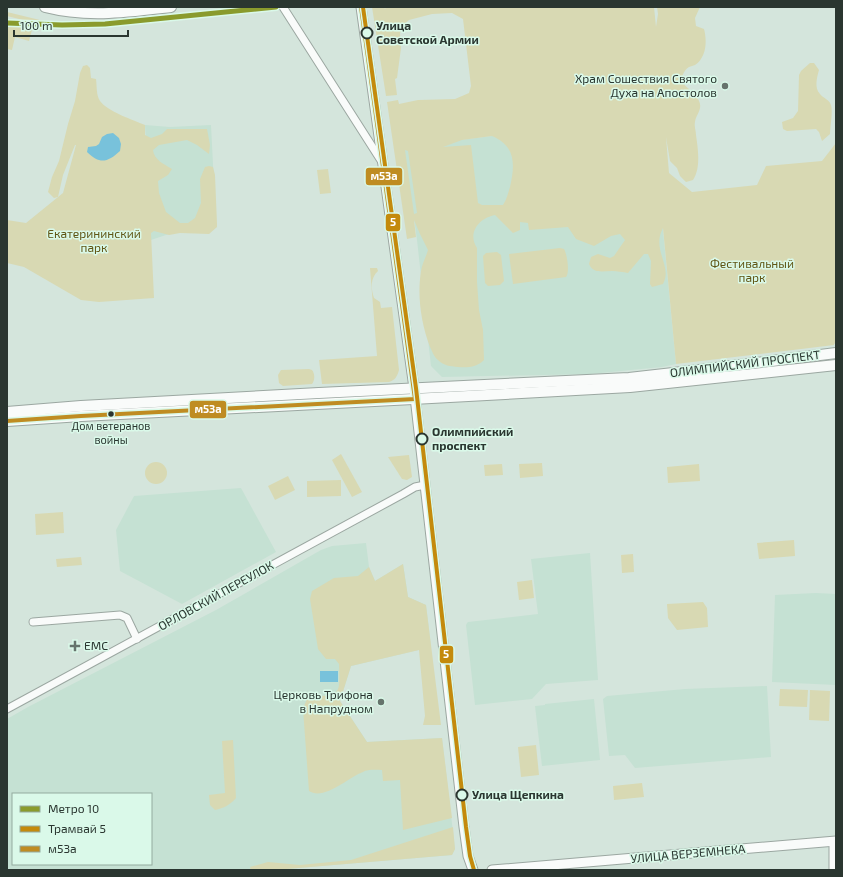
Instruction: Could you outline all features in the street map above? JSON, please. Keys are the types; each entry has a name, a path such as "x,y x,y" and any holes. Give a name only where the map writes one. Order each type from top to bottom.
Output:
{"main road":[{"path":"45,7 90,14 109,14 171,7"},
{"name":"ОЛИМПИЙСКИЙ ПРОСПЕКТ","path":"7,412 81,406 629,378 836,353"},
{"name":"ОЛИМПИЙСКИЙ ПРОСПЕКТ","path":"7,421 630,387 836,365"}],"street":[{"path":"283,7 384,165"},
{"path":"362,7 414,388 464,827 468,856 473,870"},
{"name":"ОРЛОВСКИЙ ПЕРЕУЛОК","path":"7,709 416,487 425,485"},
{"path":"33,622 120,615 127,618 137,639"},
{"path":"834,870 835,841"},
{"name":"УЛИЦА ВЕРЗЕМНЕКА","path":"492,870 835,841"}],"shaded area":[{"path":"145,125 170,127 211,125 215,204 187,228 151,240"},
{"path":"517,133 662,220 676,364 662,367 590,374 442,377 431,366 417,240 404,147"},
{"path":"241,488 276,552 182,604 120,571 116,530 134,496"},
{"path":"366,543 369,567 375,581 403,564 408,597 426,605 431,647 351,666 340,701 367,742 442,738 455,849 452,855 275,870 7,870 7,719 216,610 321,550 332,546"},
{"path":"590,553 598,680 546,684 532,699 475,705 467,623 538,614 531,559"},
{"path":"816,593 836,594 836,685 772,682 775,595"},
{"path":"767,686 771,757 635,768 625,755 609,756 603,699 607,696 685,689"},
{"path":"594,699 600,760 542,766 535,706"}],"green space":[{"name":"Фестивальный парк","path":"372,7 384,7 385,9 386,7 654,7 656,27 658,14 657,7 700,7 695,18 696,26 704,29 706,43 704,53 699,62 686,70 681,81 695,94 700,103 700,109 695,124 698,152 697,170 693,180 686,182 680,176 677,168 670,161 666,137 669,173 692,192 757,185 766,166 822,161 836,143 836,343 834,345 676,364 663,228 659,244 666,271 665,277 663,284 652,287 650,284 651,261 648,254 644,254 628,273 596,271 589,264 591,257 598,254 610,258 614,256 625,240 620,234 611,236 594,246 576,239 568,227 529,230 528,223 520,222 520,230 513,233 495,215 484,219 476,227 473,237 477,248 477,282 479,310 483,330 484,360 475,366 469,367 452,366 440,362 435,357 430,347 422,319 419,290 422,268 428,250 414,220 416,237 407,239 387,102 398,100 399,104 418,100 455,99 469,93 471,86 463,19 452,13 432,14 409,20 403,25 400,33 401,48 397,78 395,79 397,95 386,96","holes":["492,136 506,145 512,157 512,179 503,205 482,205 478,203 471,145 443,147 462,140","405,150 408,151 417,213 414,214"]},
{"path":"7,12 48,22 47,26 7,16"},
{"path":"7,19 33,26 29,41 15,37 12,50 7,49"},
{"path":"810,63 814,63 819,70 816,82 818,92 829,101 832,108 830,134 822,141 819,132 816,129 787,131 783,129 782,122 793,118 798,111 799,75 801,71"},
{"name":"Екатерининский парк","path":"87,65 90,68 91,78 96,79 97,93 103,105 114,112 145,125 145,135 151,138 162,134 167,129 207,129 210,145 209,154 187,140 159,145 153,150 157,159 172,169 168,175 158,181 159,193 166,212 180,223 188,223 195,218 201,203 200,179 205,167 213,167 215,175 217,224 217,227 209,234 180,233 169,235 154,231 151,233 154,298 99,302 81,300 24,267 7,263 7,220 26,223 63,193 76,145 63,175 58,197 54,198 48,192 52,177 59,161 75,101 80,73 83,66"},
{"path":"328,169 331,193 320,194 317,170"},
{"path":"560,248 564,249 567,259 568,271 566,277 513,284 509,254"},
{"path":"497,252 501,255 504,281 500,285 488,286 485,283 483,256 486,253"},
{"path":"370,268 377,268 378,271 372,280 372,291 374,298 380,302 381,308 392,307 399,370 397,375 389,382 322,384 319,360 377,356"},
{"path":"281,370 312,370 314,375 314,381 312,384 283,386 279,383 278,375"},
{"path":"341,454 362,492 352,497 332,460"},
{"path":"409,455 412,477 407,480 402,479 388,457"},
{"path":"156,462 164,465 167,473 164,481 156,484 148,481 145,473 148,465"},
{"path":"542,463 543,476 520,478 519,464"},
{"path":"502,464 503,475 485,476 484,465"},
{"path":"699,464 700,481 668,483 667,467"},
{"path":"288,476 295,490 275,500 268,486"},
{"path":"341,480 341,496 307,497 307,481"},
{"path":"63,512 64,533 36,535 35,514"},
{"path":"794,540 795,556 759,559 757,543"},
{"path":"633,554 634,572 622,573 621,555"},
{"path":"81,557 82,565 57,567 56,559"},
{"path":"403,564 408,597 426,605 441,725 423,725 425,716 419,650 351,666 340,701 367,742 442,738 452,818 403,830 400,780 383,781 382,770 365,771 329,791 315,793 309,791 303,709 308,696 327,696 333,694 338,688 339,682 339,664 335,659 326,659 318,649 310,599 312,591 334,578 358,576 369,567 375,581"},
{"path":"532,580 534,598 519,600 517,582"},
{"path":"703,602 707,608 708,627 677,630 668,618 667,604"},
{"path":"780,689 808,690 807,707 779,706"},
{"path":"810,690 830,691 829,721 809,720"},
{"path":"233,740 236,798 227,806 215,810 210,805 209,795 225,793 222,741"},
{"path":"536,745 539,775 521,777 518,747"},
{"path":"642,783 644,797 614,800 613,786"},
{"path":"453,827 455,849 452,855 275,870 251,870 250,867 268,862 300,865 351,860"}],"water":[{"path":"113,133 119,138 121,144 120,151 112,158 108,160 100,160 96,159 87,152 88,147 96,146 99,144 102,137"},
{"path":"320,671 338,671 338,682 320,682"}],"metro line":[{"name":"10","path":"7,23 62,25 105,24 276,7"}],"tram line":[{"name":"5","path":"363,7 416,388 466,827 470,856 474,870"}],"transit line":[{"name":"м53а","path":"7,421 415,399 361,7"}],"place":[{"name":"Улица Советской Армии","path":"367,33"},
{"name":"Храм Сошествия Святого Духа на Апостолов","path":"725,86"},
{"name":"Дом ветеранов войны","path":"111,414"},
{"name":"Олимпийский проспект","path":"422,439"},
{"name":"EMC","path":"75,646"},
{"name":"Церковь Трифона в Напрудном","path":"381,702"},
{"name":"Улица Щепкина","path":"462,795"}]}
